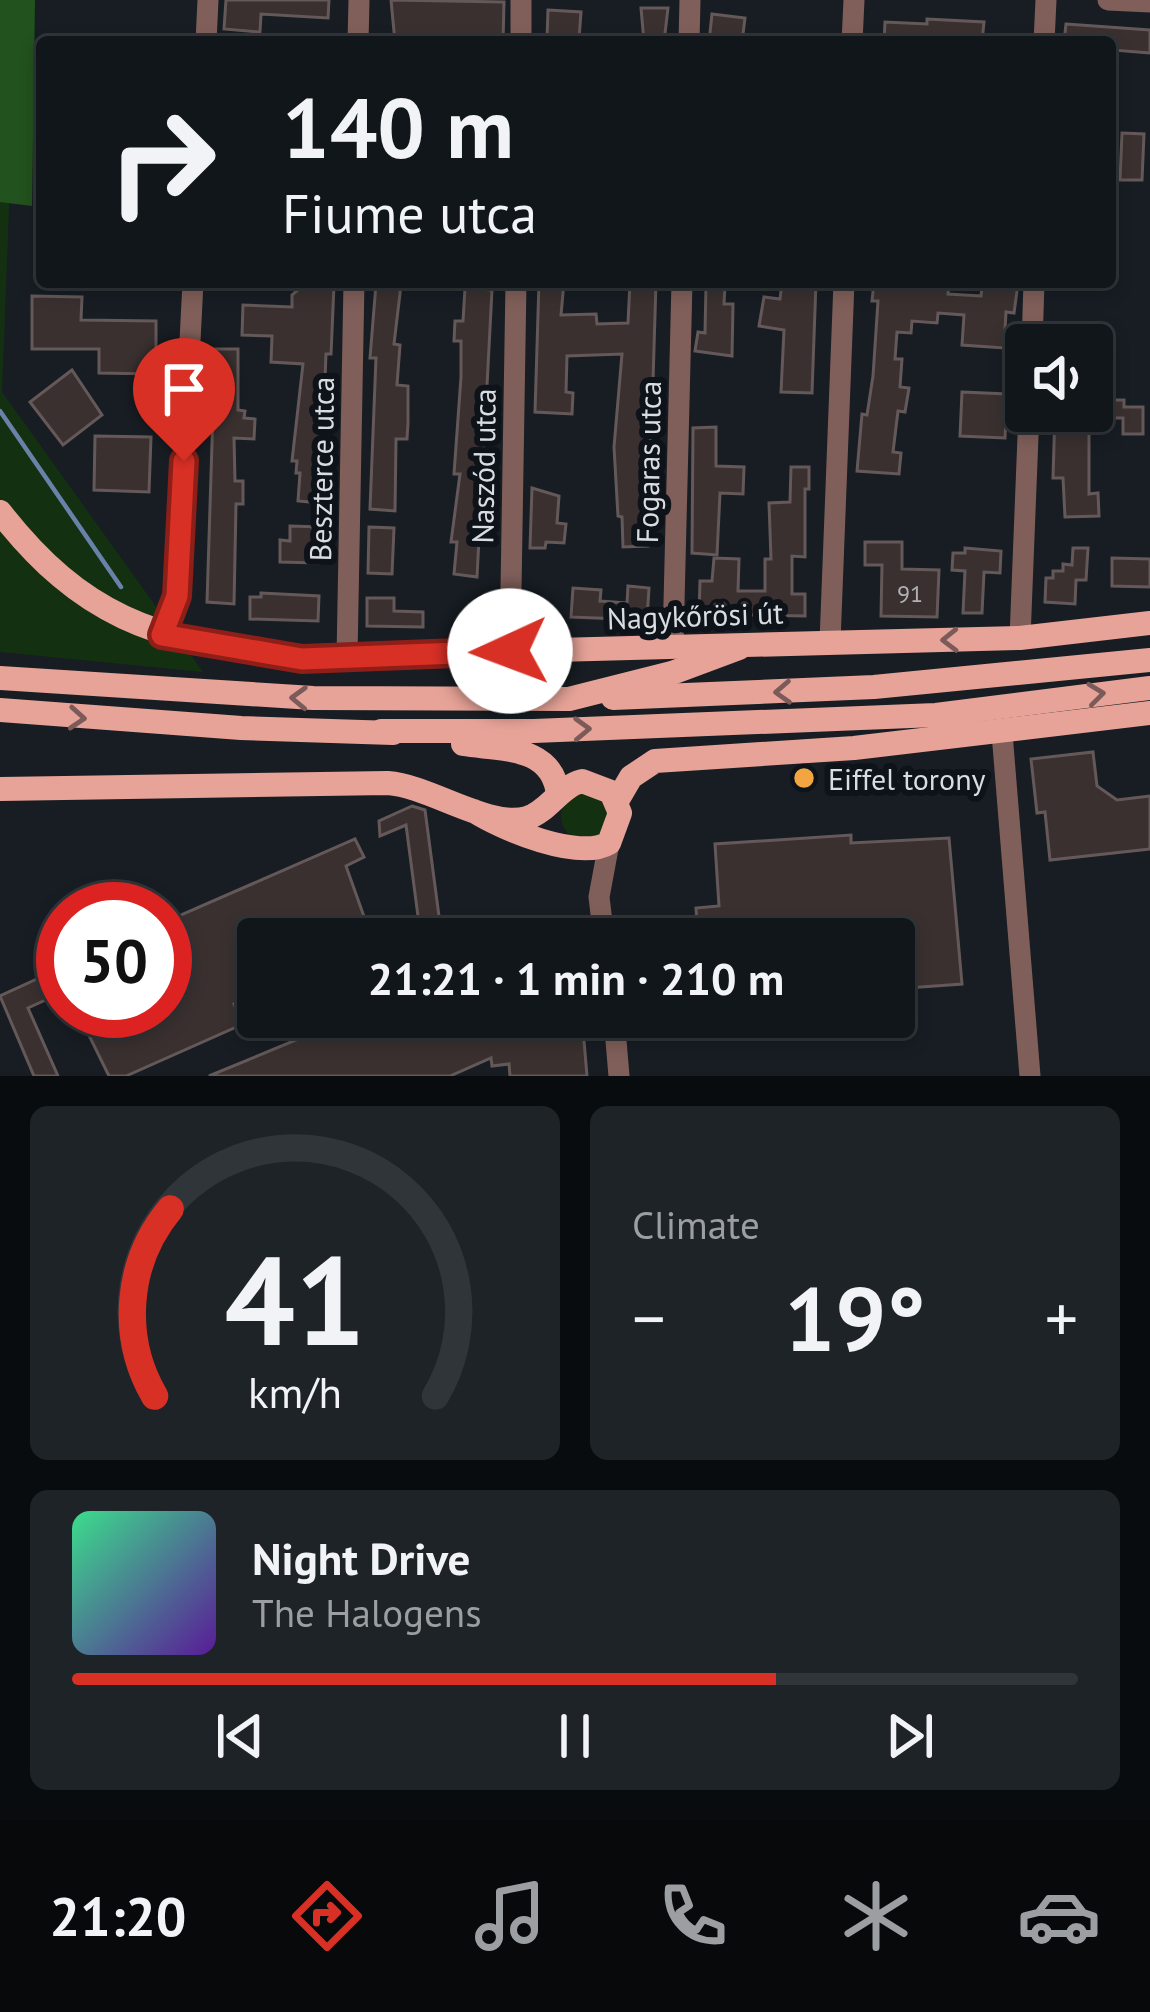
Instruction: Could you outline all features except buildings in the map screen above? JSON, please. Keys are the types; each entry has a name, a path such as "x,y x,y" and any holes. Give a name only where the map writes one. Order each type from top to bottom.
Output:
{"main road":[{"name":"Nagykőrösi út","path":"0,512 40,560 116,614 162,635 280,657 1020,638 1150,623"},
{"path":"569,699 672,673 756,642"},
{"path":"0,678 313,698 569,699 874,687 1150,660"},
{"path":"0,710 241,728 534,731 936,715 1150,688"},
{"path":"617,801 631,777 655,761 1002,733 1150,713"},
{"path":"381,731 527,753 550,770 556,796 552,826 571,847"},
{"path":"0,789 388,783 419,787 511,831 571,847 592,850 609,843 619,824 617,801 592,782 571,784 532,816 518,820 474,811"}],"street":[{"path":"206,36 208,0"},
{"path":"358,0 358,36"},
{"path":"521,0 521,36"},
{"path":"688,36 690,0"},
{"path":"852,36 854,0"},
{"path":"1044,36 1046,0"},
{"path":"1108,0 1150,2"},
{"path":"162,635 177,596 193,288"},
{"name":"Beszterce utca","path":"347,657 354,288"},
{"name":"Naszód utca","path":"510,651 517,288"},
{"name":"Fogaras utca","path":"673,644 682,288"},
{"path":"830,642 844,288"},
{"path":"1033,324 1034,288"},
{"path":"1020,638 1028,432"},
{"path":"1002,733 1030,1076"},
{"path":"602,918 599,897 609,843"},
{"path":"571,847 599,897"},
{"path":"616,1038 619,1076"}],"green space":[{"path":"0,0 17,0 2,392 203,672 0,652"},
{"path":"0,0 35,0 32,206 0,202"},
{"path":"585,792 602,799 609,816 602,833 585,840 568,833 561,816 568,799"}],"waterway":[{"path":"0,411 121,587"}],"place":[{"name":"Eiffel torony","path":"804,778"}],"route":[{"path":"184,461 177,596 162,635 302,659 510,651"}]}
